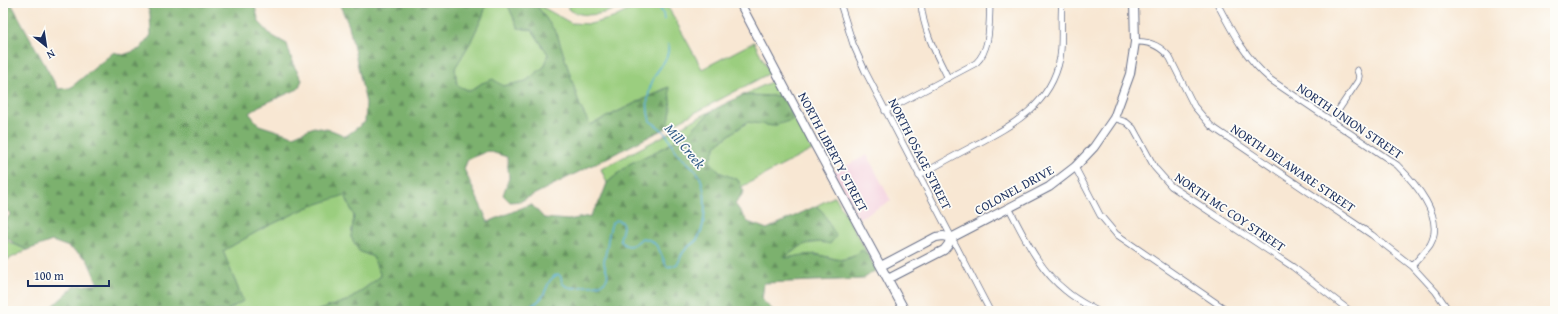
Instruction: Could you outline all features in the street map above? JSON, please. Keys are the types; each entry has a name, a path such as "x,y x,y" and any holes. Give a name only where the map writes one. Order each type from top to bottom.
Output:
{"street":[{"name":"NORTH LIBERTY STREET","path":"740,3 816,148 905,311"},
{"name":"NORTH OSAGE STREET","path":"840,3 856,51 885,111 990,311"},
{"path":"921,3 922,13 932,46 948,78"},
{"path":"885,111 976,63 981,58 984,52 988,32 990,3"},
{"path":"918,176 1011,126 1026,114 1038,101 1052,80 1060,59 1063,37 1062,3"},
{"name":"COLONEL DRIVE","path":"888,279 944,250 951,238 1049,187 1076,167 1094,147 1114,118 1130,74 1135,42 1134,3"},
{"name":"NORTH UNION STREET","path":"1217,3 1242,49 1260,71 1397,165 1412,180 1423,196 1433,217 1435,232 1430,244 1412,266"},
{"name":"NORTH DELAWARE STREET","path":"1135,42 1149,42 1165,52 1170,58 1194,106 1211,126 1372,235 1412,266 1436,292 1449,311"},
{"path":"1332,121 1358,81 1359,76 1357,70"},
{"name":"NORTH MC COY STREET","path":"1114,118 1126,122 1134,128 1155,168 1171,186 1292,267 1350,311"},
{"path":"1076,167 1100,215 1116,234 1228,311"},
{"path":"1009,208 1035,257 1050,276 1066,291 1097,311"},
{"name":"COLONEL DRIVE","path":"881,266 936,237 943,236 951,238"}],"shaded area":[{"path":"867,155 891,201 859,218 834,172"}],"green space":[{"path":"3,3 11,3 58,89 70,88 114,52 123,55 140,49 151,35 150,14 146,3 254,3 259,22 271,35 287,44 293,64 302,80 298,89 259,106 249,113 259,125 293,136 314,127 331,130 346,136 365,122 366,103 349,26 339,3 487,3 482,18 470,43 455,68 457,85 470,91 482,83 493,79 503,86 526,81 545,66 548,54 532,30 518,28 507,3 535,3 557,34 580,106 590,125 669,87 671,110 668,127 521,201 510,202 503,195 509,178 507,157 488,151 468,159 464,169 488,222 531,204 544,218 568,220 590,216 601,199 607,183 629,164 663,148 689,132 713,110 743,95 779,96 789,106 792,120 773,126 747,122 717,144 710,161 719,172 738,180 744,192 735,204 748,222 767,229 816,206 823,212 836,236 830,244 817,242 806,244 785,258 813,255 840,260 849,258 862,250 869,256 876,270 863,279 764,283 762,300 774,311 316,311 349,300 381,276 373,257 359,251 351,237 354,216 345,195 306,208 260,230 223,251 243,301 226,311 52,311 53,306 75,286 98,284 87,259 69,247 52,241 27,250 10,240 4,233 4,224 11,213 3,209"},
{"path":"487,3 507,3 518,28 532,30 548,54 545,66 526,81 503,86 482,83 470,91 457,85 455,68 470,43 482,18"},
{"path":"535,3 571,23 590,24 613,18 644,3 666,3 702,69 754,42 770,73 668,127 671,110 668,87 590,125 580,106 557,34"},
{"path":"568,3 629,3 607,12 591,15 575,13 568,9"},
{"path":"775,80 812,150 741,187 738,180 719,172 710,161 717,144 748,122 773,126 779,96 743,95"},
{"path":"713,110 689,132 663,148 629,164 607,183 601,169"},
{"path":"345,194 354,216 351,237 359,251 373,257 381,276 349,300 316,311 226,311 243,301 223,251 260,230 306,208"},
{"path":"835,196 869,256 862,250 855,256 839,260 816,254 784,258 804,244 821,242 823,212 816,206"},
{"path":"3,232 9,242 27,250 3,262"}],"waterway":[{"name":"Mill Creek","path":"656,3 663,13 664,20"},
{"name":"Mill Creek","path":"518,311 531,306 540,300 551,279 558,274 561,277 562,283 570,288 596,285 604,282 608,276 604,259 612,223 616,220 622,222 623,227 620,239 622,243 631,246 642,238 648,239 656,245 667,267 678,263 682,253 698,238 703,224 705,207 702,182 694,168 678,154 668,137 660,128 650,121 648,115 648,96 651,83 667,56 668,44"}]}
